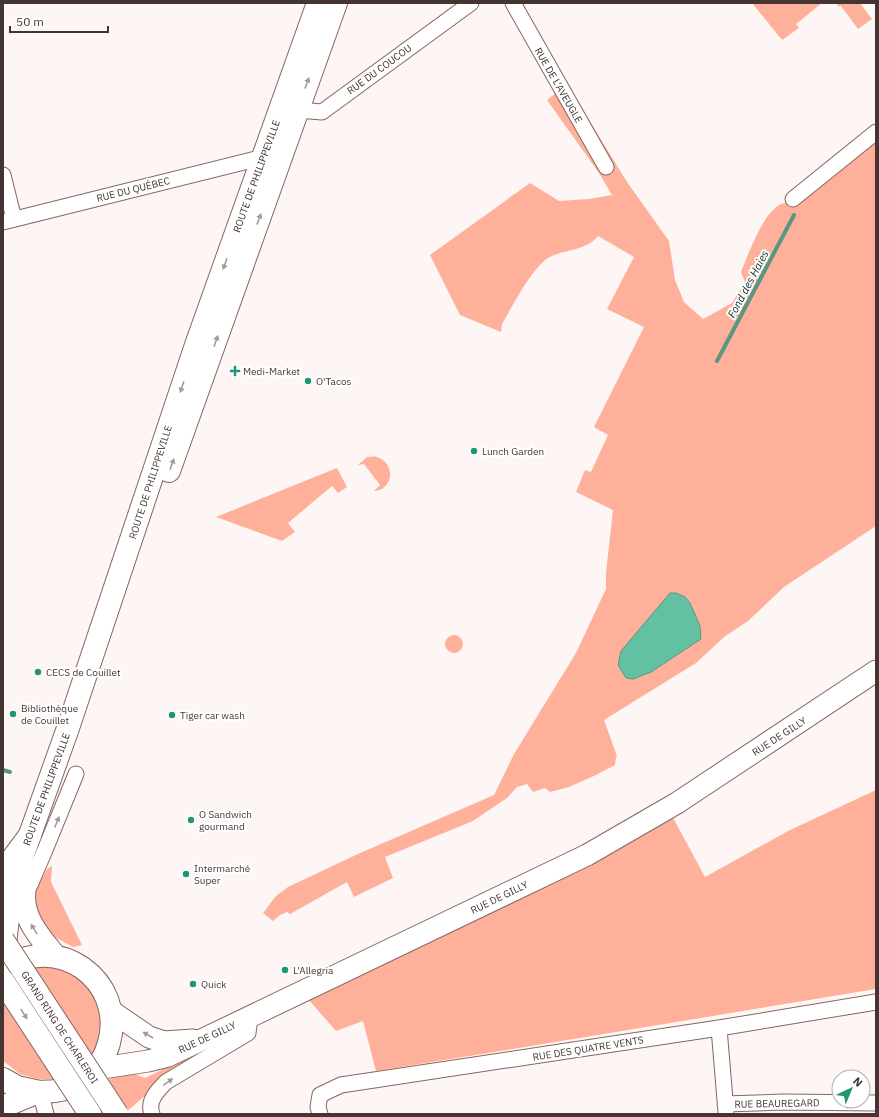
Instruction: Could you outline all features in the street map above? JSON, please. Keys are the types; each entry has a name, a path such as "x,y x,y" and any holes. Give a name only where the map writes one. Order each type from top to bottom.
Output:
{"main road":[{"name":"ROUTE DE PHILIPPEVILLE","path":"290,108 318,3"},
{"name":"ROUTE DE PHILIPPEVILLE","path":"55,956 33,929 29,921 24,896 33,854 272,157 290,108 336,3"},
{"name":"ROUTE DE PHILIPPEVILLE","path":"4,971 11,888 68,728 196,345 272,157"},
{"name":"RUE DE GILLY","path":"96,1069 148,1061 168,1056 587,855 677,803 876,671"},
{"path":"3,874 7,866 30,835"},
{"name":"GRAND RING DE CHARLEROI","path":"3,940 117,1114"},
{"path":"3,1078 17,1087 40,1092 57,1091 73,1086 85,1078 96,1069 107,1052 112,1032 111,1011 104,991 92,975 75,963 55,956 38,956 21,959 4,971 90,1114"},
{"path":"111,1011 149,1037 164,1042 199,1040"},
{"path":"3,1107 40,1092"}],"street":[{"name":"RUE DU COUCOU","path":"290,108 322,112 470,3"},
{"name":"RUE DE L'AVEUGLE","path":"513,3 606,167"},
{"path":"793,199 876,132"},
{"name":"RUE DU QUÉBEC","path":"9,220 272,157"},
{"path":"3,175 9,220"},
{"path":"24,896 45,850 76,774"},
{"name":"RUE DES QUATRE VENTS","path":"320,1114 318,1107 320,1095 341,1085 719,1028 876,1002"},
{"path":"152,1114 152,1100 156,1092 166,1082 248,1033 250,1017"},
{"path":"719,1028 726,1109"},
{"path":"73,1086 80,1114"},
{"path":"40,1092 46,1114"},
{"name":"RUE BEAUREGARD","path":"726,1109 783,1102 876,1104"}],"shaded area":[{"path":"752,3 822,3 796,24 799,28 782,40"},
{"path":"836,3 860,3 872,19 858,29 841,6 839,7"},
{"path":"567,84 627,182 669,241 675,280 684,302 703,319 732,303 745,282 741,272 752,245 762,225 774,209 783,203 797,203 876,136 876,526 784,587 748,621 724,637 696,663 604,720 617,756 615,765 569,787 550,792 545,788 533,792 527,784 517,787 507,798 473,821 385,857 393,878 354,897 347,882 290,914 287,912 280,915 273,921 263,913 276,896 288,887 358,854 494,795 514,754 576,653 606,589 606,573 613,510 576,492 585,470 591,472 608,435 594,427 644,327 607,309 634,257 598,236 593,241 582,247 550,257 537,268 530,277 502,324 501,332 460,315 430,255 530,183 559,201 589,199 612,195 599,173 547,100"},
{"path":"367,457 377,457 382,459 386,462 390,471 387,485 380,490 374,491 380,485 364,464 358,465"},
{"path":"337,468 347,487 338,493 332,486 288,523 295,532 282,541 216,517"},
{"path":"670,593 676,593 685,597 690,603 700,626 701,639 651,672 633,679 626,678 618,665 621,651"},
{"path":"454,635 460,638 463,644 460,650 454,653 448,650 445,644 448,638"},
{"path":"876,790 876,989 376,1071 363,1021 336,1031 308,999 671,814 705,877 788,831"},
{"path":"52,866 51,882 82,945 73,947 49,934 42,925 33,901 37,886 47,869"},
{"path":"61,966 92,987 103,1023 100,1042 90,1059 76,1071 58,1079 38,1079 20,1074 3,1061 3,983 23,968"},
{"path":"192,1055 124,1114 75,1114 84,1096 92,1089 112,1078 135,1074 145,1078"}],"waterway":[{"name":"Fond des Haies","path":"717,361 794,215"},
{"name":"Fond des Haies","path":"3,770 10,772"}],"place":[{"name":"Medi-Market","path":"235,371"},
{"name":"O'Tacos","path":"308,381"},
{"name":"Lunch Garden","path":"474,451"},
{"name":"CECS de Couillet","path":"38,672"},
{"name":"Bibliothèque de Couillet","path":"13,714"},
{"name":"Tiger car wash","path":"172,715"},
{"name":"O Sandwich gourmand","path":"191,820"},
{"name":"Intermarché Super","path":"186,874"},
{"name":"L'Allegria","path":"285,970"},
{"name":"Quick","path":"193,984"}]}
